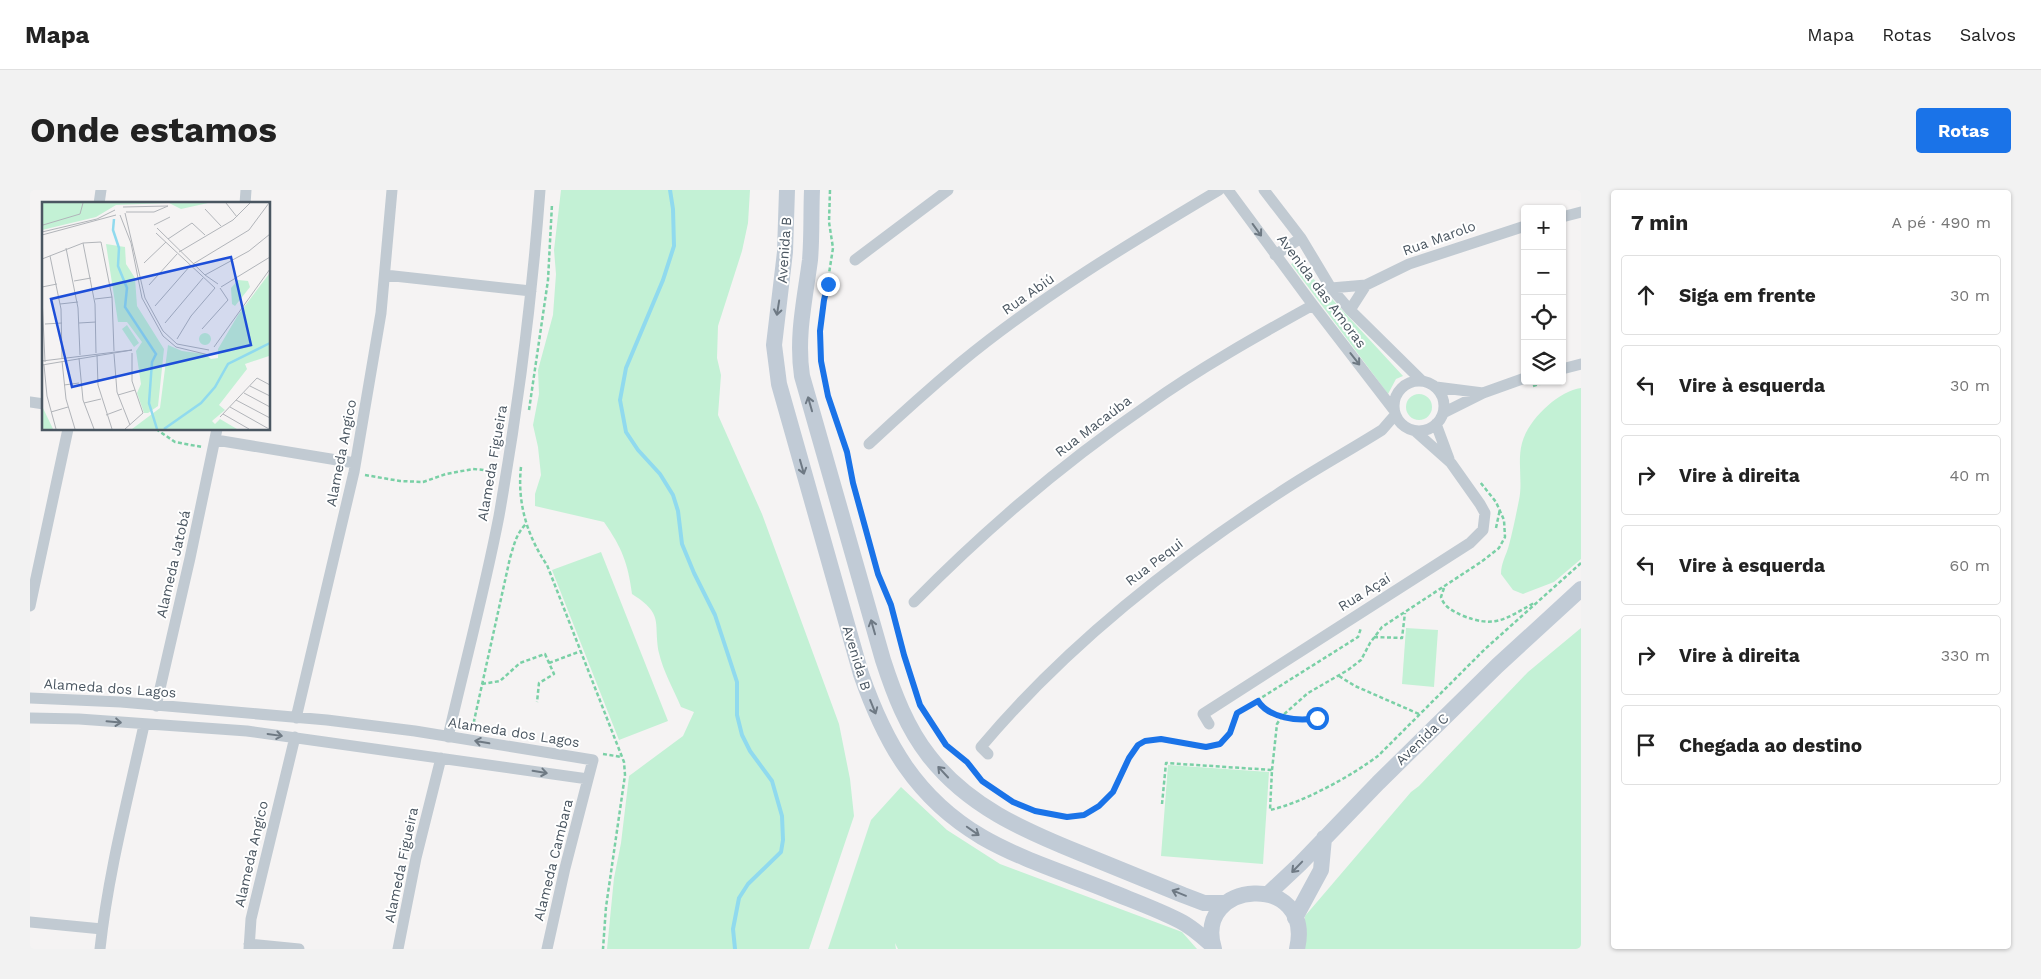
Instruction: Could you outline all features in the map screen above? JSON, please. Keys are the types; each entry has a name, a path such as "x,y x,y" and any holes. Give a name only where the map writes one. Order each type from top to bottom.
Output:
{"street":[{"name":"Alameda Angico","path":"296,718 354,468 381,313 392,190"},
{"name":"Alameda Figueira","path":"448,737 499,516 521,382 532,291 540,190"},
{"name":"Avenida B","path":"787,190 785,252 774,345 779,384 861,674 873,708 888,741 910,773 934,800 957,820 981,836 1010,851 1181,921 1214,947"},
{"name":"Avenida B","path":"812,190 810,258 799,339 802,376 883,660 895,696 913,732 929,757 947,777 972,798 1000,817 1030,832 1190,898 1204,903 1226,903"},
{"path":"855,260 948,190"},
{"name":"Rua Abiú","path":"869,444 961,362 1005,328 1108,257 1219,190"},
{"name":"Avenida das Amoras","path":"1228,190 1394,412"},
{"name":"Avenida das Amoras","path":"1264,190 1300,238 1331,288 1350,310 1422,381"},
{"path":"1566,216 1581,212"},
{"name":"Rua Marolo","path":"1331,288 1366,285 1409,264 1462,245 1521,227"},
{"path":"1275,255 1300,238"},
{"path":"385,275 532,291"},
{"path":"1350,310 1366,285"},
{"name":"Rua Macaúba","path":"914,602 1019,503 1107,434 1148,404 1214,362 1313,305"},
{"path":"1566,367 1581,364"},
{"path":"1443,412 1483,393 1521,379"},
{"path":"1436,387 1443,399 1443,412 1436,424 1424,430 1411,429 1401,424 1394,412 1396,394 1401,388 1414,381 1422,381 1436,387 1483,393"},
{"name":"Rua Pequi","path":"988,754 981,747 1005,718 1068,654 1138,592 1277,493 1382,430 1394,412"},
{"name":"Rua Açaí","path":"1209,724 1203,714 1478,537 1483,530 1485,513 1451,463 1436,424"},
{"name":"Rua Pequi","path":"1382,430 1411,429"},
{"name":"Rua Açaí","path":"1411,429 1451,463"},
{"path":"30,606 68,430"},
{"path":"216,439 354,468"},
{"name":"Alameda Jatobá","path":"156,706 216,439"},
{"name":"Avenida C","path":"1268,894 1497,666 1581,589"},
{"name":"Alameda dos Lagos","path":"30,698 121,702 230,711 415,731 593,760 588,779"},
{"path":"79,719 83,708 90,704 121,702"},
{"path":"189,726 220,723 229,717 230,711"},
{"path":"30,718 79,719 247,731 588,779"},
{"path":"100,949 102,929 144,725"},
{"path":"371,747 377,736 386,730 415,731"},
{"name":"Alameda Angico","path":"249,946 251,919 295,737"},
{"path":"483,763 517,761 521,759 524,749"},
{"name":"Alameda Figueira","path":"398,949 416,858 441,758"},
{"name":"Alameda Cambara","path":"547,949 588,779"},
{"path":"1295,918 1317,879 1322,865 1324,838"},
{"path":"1214,947 1212,930 1221,909 1226,903 1246,893 1268,894 1284,903 1295,918 1299,934 1297,949"},
{"path":"30,922 102,929"},
{"path":"249,946 299,949"}],"path":[{"path":"830,190 829,222 833,236 833,248 831,270 824,300 820,344 828,396 847,452 853,483 878,574 891,605 920,705 946,745 967,762 982,781 1013,802 1035,811 1067,817 1093,811 1113,792 1129,758 1138,745 1145,741 1161,739 1206,747 1220,744 1230,733 1237,713 1358,637 1362,622"},
{"path":"528,415 548,280 552,199"},
{"path":"157,430 175,442 216,439"},
{"path":"521,461 519,498 526,524 536,550 546,565 622,757 625,775 606,907 603,949"},
{"path":"354,468 400,481 422,482 446,474 473,469 505,473"},
{"path":"1492,536 1499,520 1500,509"},
{"path":"478,731 474,728 474,721 482,684 516,539 520,530 526,524"},
{"path":"1162,804 1166,763 1272,770 1270,810 1340,780 1364,767 1485,649 1581,563"},
{"path":"1447,584 1441,598 1446,605 1460,614 1485,622 1491,623 1503,620 1540,600"},
{"path":"1374,637 1402,638 1405,612"},
{"path":"549,663 581,651"},
{"path":"482,684 500,681 520,663 544,654 554,674 539,683 536,702"},
{"path":"1339,676 1356,686 1420,714"},
{"path":"1258,701 1273,713 1288,718 1310,719 1322,714"},
{"path":"603,754 622,757"}],"green space":[{"path":"561,190 750,190 748,223 742,251 718,326 717,358 721,375 718,415 762,514 839,724 850,779 854,816 809,949 607,949 614,878 621,843 629,776 683,736 694,712 681,707 661,660 657,642 656,620 649,608 632,594 623,556 604,522 535,506 535,494 541,475 533,425 539,394 538,370 553,315 556,274 554,250"},
{"path":"1297,261 1403,376 1396,379 1388,394 1291,264"},
{"path":"1581,388 1581,559 1554,582 1523,594 1513,590 1501,574 1519,500 1522,443 1525,434 1545,408 1572,390"},
{"path":"1419,394 1428,398 1432,407 1428,416 1419,420 1410,416 1406,407 1410,398"},
{"path":"601,552 668,721 619,740 552,570"},
{"path":"1406,628 1438,630 1434,687 1402,684"},
{"path":"1581,628 1581,949 1304,949 1305,916 1411,792 1419,786 1528,672"},
{"path":"1168,765 1269,772 1263,864 1161,856"},
{"path":"901,787 947,830 1000,864 1182,932 1197,949 898,949 895,943 896,949 828,949 871,820"}],"waterway":[{"path":"670,190 673,209 674,246 663,280 626,368 620,400 626,432 638,450 660,474 673,495 678,511 682,544 715,615 737,682 737,715 742,735 750,751 772,781 782,816 783,840 781,852 748,884 739,898 733,929 735,949"}],"route":[{"path":"828,284 820,331 821,361 828,396 847,452 853,483 878,574 895,617 904,655 920,705 946,745 972,767 982,781 1013,802 1035,811 1067,817 1084,815 1093,811 1113,792 1135,748 1145,741 1161,739 1212,747 1226,739 1237,713 1258,701 1273,713 1282,716 1303,720 1317,718"}]}
